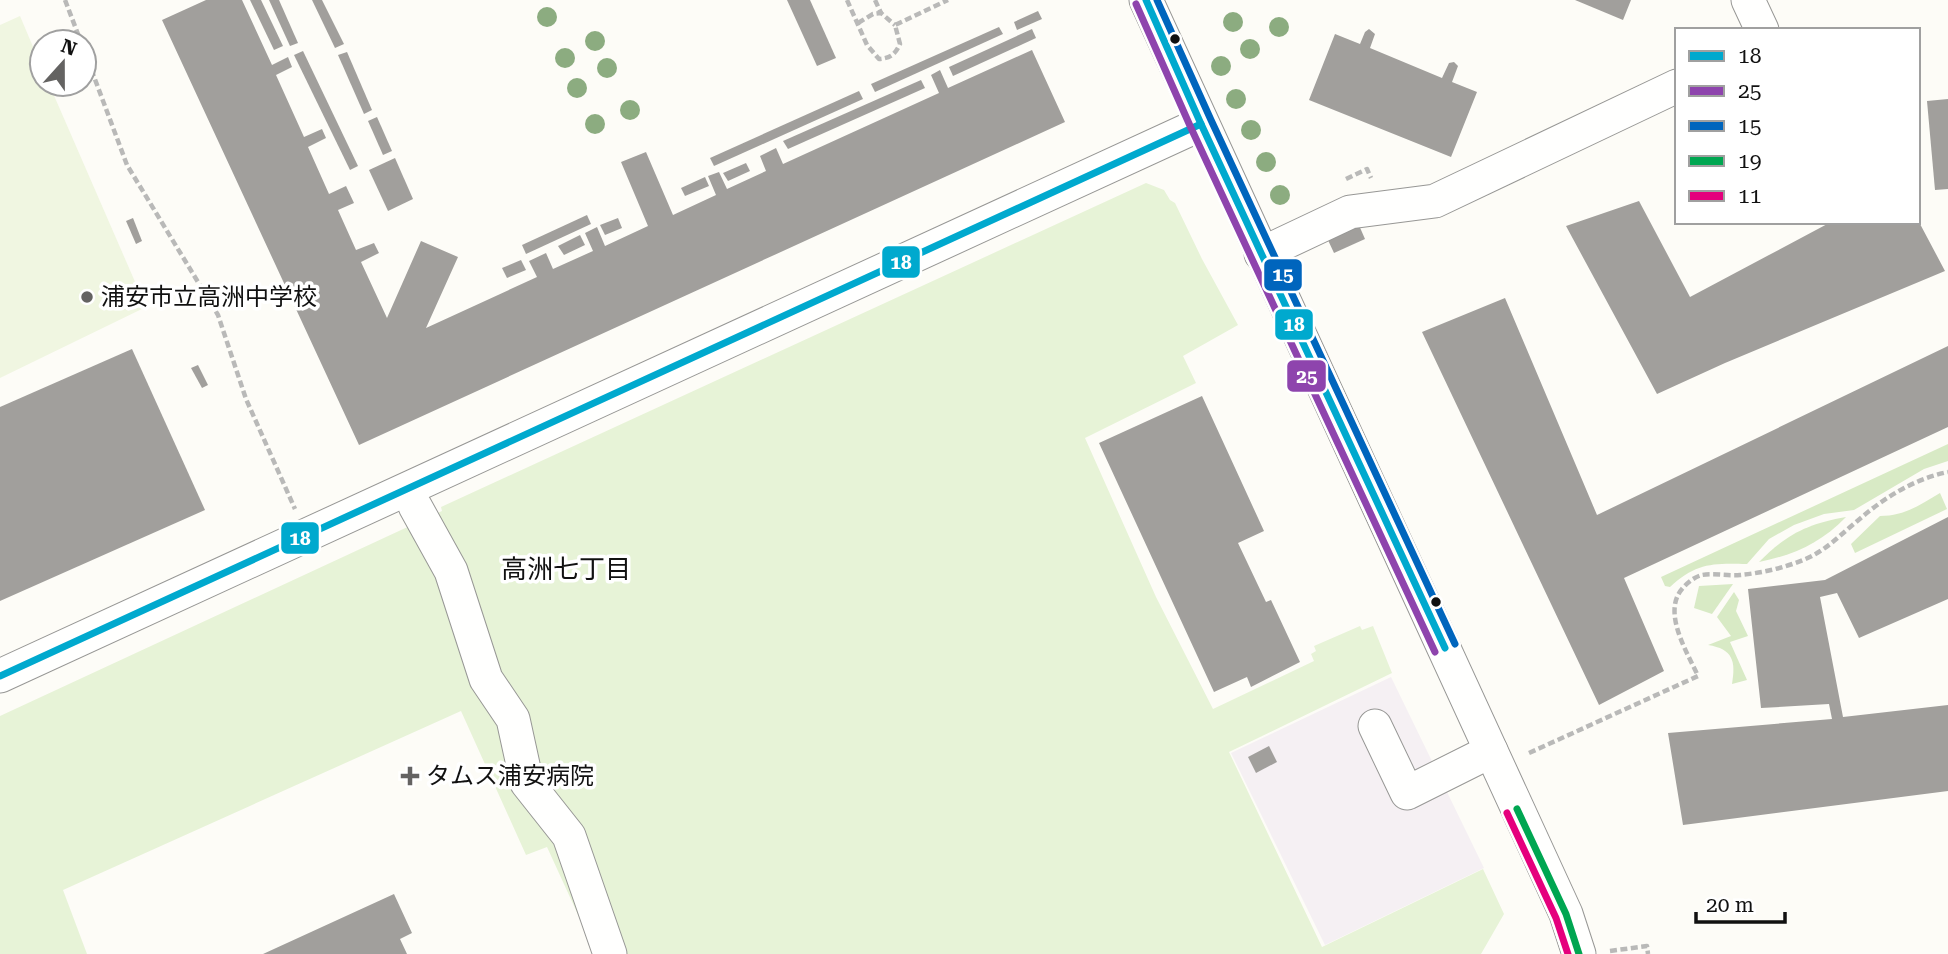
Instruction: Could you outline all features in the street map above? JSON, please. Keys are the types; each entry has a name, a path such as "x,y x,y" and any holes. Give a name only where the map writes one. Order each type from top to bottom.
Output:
{"street":[{"path":"1146,0 1566,914 1588,953"},
{"path":"1748,0 1761,28"},
{"path":"1261,254 1350,212 1435,201 1675,87"},
{"path":"0,676 1201,124"},
{"path":"415,506 451,572 486,679 513,719 527,783 569,836 610,954"},
{"path":"1375,726 1406,793 1491,751"}],"path":[{"path":"65,0 76,28"},
{"path":"848,0 867,45 878,59 888,58 896,53 900,44 895,25 881,13 875,0"},
{"path":"895,25 948,0"},
{"path":"858,23 873,14 881,13"},
{"path":"98,87 127,165 218,315 246,399 298,517"},
{"path":"1529,752 1698,676 1676,621 1674,608 1678,594 1688,583 1701,575 1740,575 1803,560 1830,546 1876,505 1904,488 1936,474 1948,472"},
{"path":"1588,953 1647,946 1647,954"}],"shaded area":[{"path":"1391,677 1484,868 1325,945 1231,753"}],"green space":[{"path":"20,16 28,35 28,98 55,98 146,307 0,378 0,25"},
{"path":"1146,183 1164,190 1175,203 1238,325 1183,356 1196,383 1085,438 1156,597 1213,709 1314,661 1311,654 1316,651 1314,646 1360,626 1362,630 1373,626 1392,673 1229,752 1322,947 1483,869 1504,914 1481,954 596,954 547,847 526,855 461,711 63,890 87,954 0,954 0,716 442,511 441,507"},
{"path":"1948,444 1948,461 1924,469 1854,510 1824,514 1794,525 1769,539 1747,564 1705,566 1688,573 1670,587 1665,586 1661,577"},
{"path":"1940,493 1947,509 1855,553 1851,544 1880,516 1904,512"},
{"path":"1846,517 1827,534 1806,547 1759,562 1798,532"},
{"path":"1733,584 1712,614 1694,608 1699,586"},
{"path":"1734,592 1739,600 1736,611 1748,636 1730,642 1747,680 1732,684 1731,657 1723,650 1708,645 1731,636 1717,617"}],"building":[{"path":"206,0 242,0 272,65 288,57 292,67 276,75 304,137 322,129 326,138 308,147 329,194 346,186 354,203 338,210 356,250 374,243 379,253 361,262 387,318 421,241 458,257 426,328 537,277 529,261 546,253 553,269 593,251 585,233 597,227 605,246 648,226 621,162 646,152 673,215 716,195 708,176 719,172 727,189 766,171 760,156 776,148 783,164 939,93 931,75 940,70 948,88 1032,50 1065,122 359,445 162,20"},
{"path":"250,0 261,0 283,46 274,50"},
{"path":"269,0 279,0 298,43 290,46"},
{"path":"312,0 322,0 344,44 335,48"},
{"path":"787,0 810,0 836,58 817,66"},
{"path":"1575,0 1631,0 1623,20"},
{"path":"1038,11 1042,19 1017,30 1014,22"},
{"path":"999,27 1003,34 875,92 871,84"},
{"path":"1032,29 1036,38 953,76 949,67"},
{"path":"1369,29 1375,34 1370,48 1442,78 1449,63 1454,62 1458,66 1452,82 1477,92 1451,157 1309,100 1335,34 1360,44"},
{"path":"303,51 358,166 350,170 294,55"},
{"path":"347,52 372,110 364,114 338,55"},
{"path":"921,80 925,88 788,149 783,141"},
{"path":"859,91 863,99 714,166 710,158"},
{"path":"1948,99 1948,189 1935,190 1927,101"},
{"path":"377,117 392,151 383,155 368,121"},
{"path":"395,158 413,199 388,211 369,170"},
{"path":"746,163 750,171 728,181 723,173"},
{"path":"705,177 709,186 685,196 681,188"},
{"path":"1639,201 1690,297 1827,224 1920,224 1945,271 1657,394 1566,226"},
{"path":"587,215 591,224 526,254 522,245"},
{"path":"133,218 142,241 136,244 126,221"},
{"path":"618,218 622,228 605,235 600,225"},
{"path":"1358,223 1365,239 1334,253 1327,238"},
{"path":"580,235 585,245 564,255 558,246"},
{"path":"521,260 526,270 507,278 502,268"},
{"path":"1505,298 1597,515 1948,346 1948,427 1624,578 1664,671 1599,705 1422,332"},
{"path":"132,349 205,510 0,601 0,407"},
{"path":"198,365 208,385 202,388 191,368"},
{"path":"1202,396 1264,531 1238,543 1266,602 1271,600 1300,662 1251,687 1247,677 1214,692 1099,443"},
{"path":"1948,517 1948,599 1859,638 1837,593 1820,597 1843,717 1948,705 1948,791 1683,825 1668,733 1832,719 1829,704 1761,708 1748,589 1825,580"},
{"path":"1269,746 1277,762 1256,773 1248,757"},
{"path":"394,894 412,933 400,939 407,954 263,954"}],"transit line":[{"name":"18","path":"1146,0 1445,648"},
{"name":"15","path":"1157,0 1455,644"},
{"name":"25","path":"1136,4 1435,652"},
{"name":"18","path":"0,676 1201,124"},
{"name":"19","path":"1517,809 1566,914 1579,954"},
{"name":"11","path":"1507,813 1556,918 1568,954"}],"place":[{"name":"浦安市立高洲中学校","path":"87,297"},
{"name":"タムス浦安病院","path":"410,776"}],"district":[{"name":"高洲七丁目","path":"566,569"}]}
